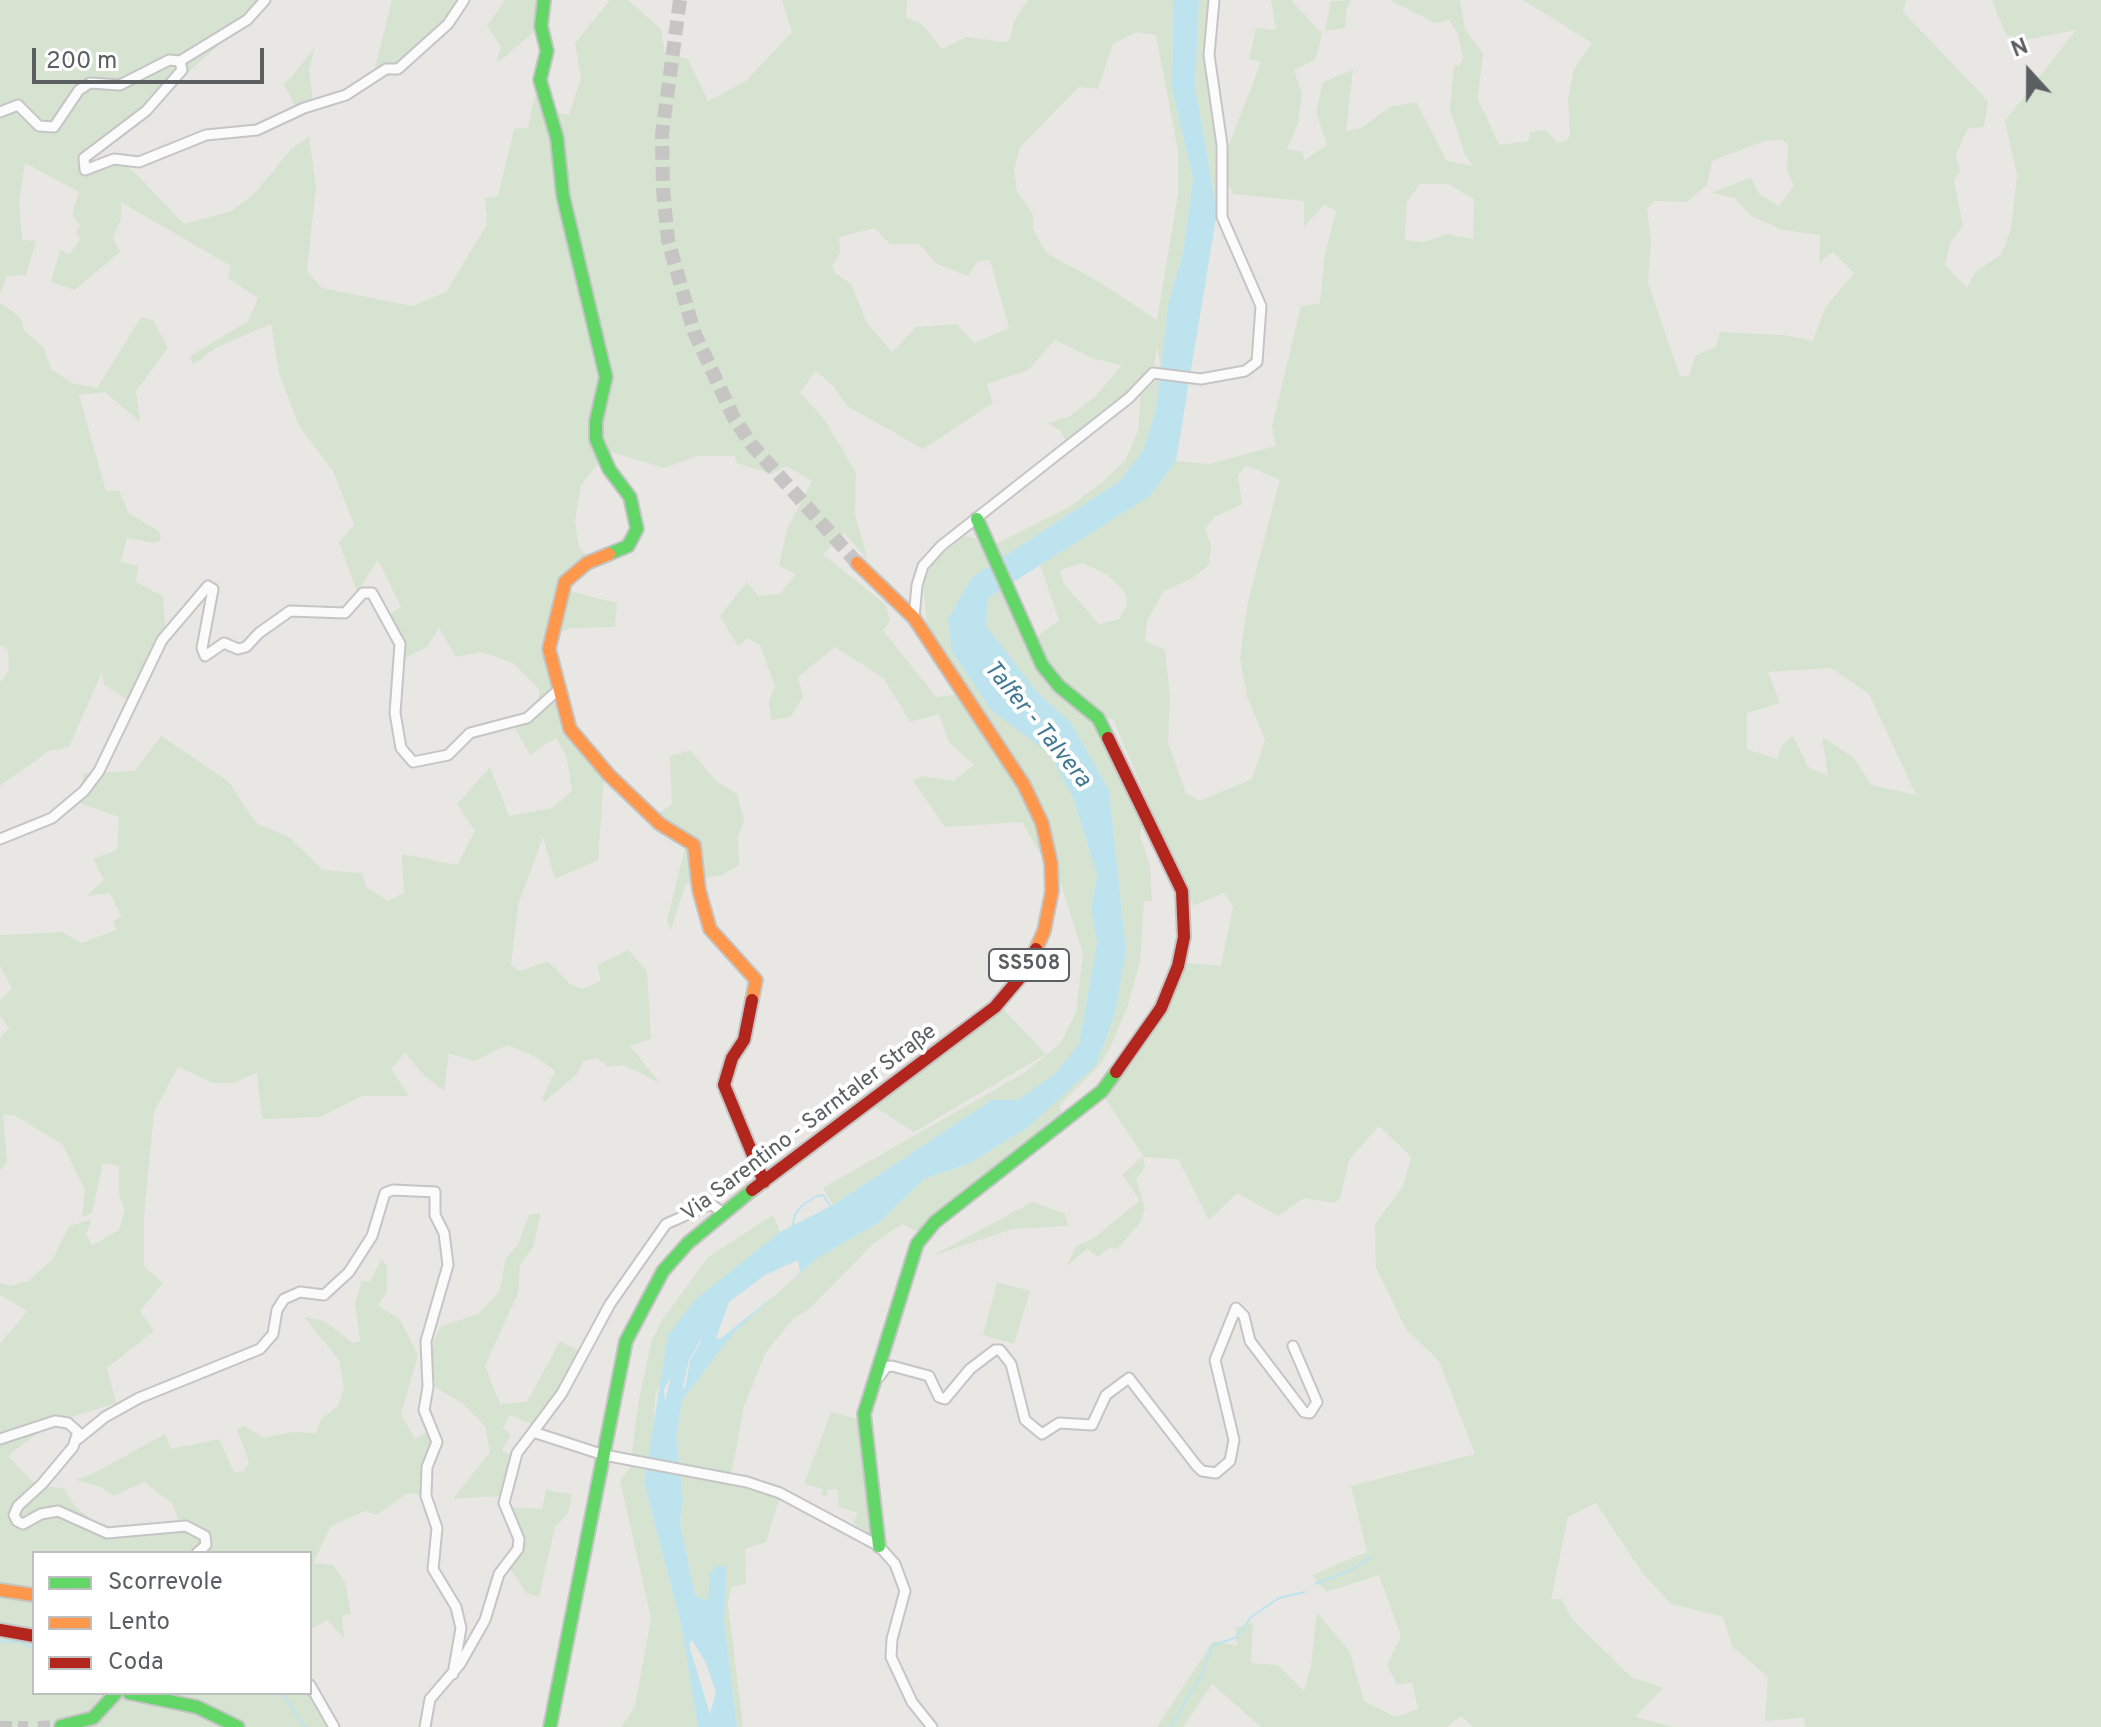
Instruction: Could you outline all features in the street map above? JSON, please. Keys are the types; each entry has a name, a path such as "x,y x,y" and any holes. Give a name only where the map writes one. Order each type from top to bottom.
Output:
{"street":[{"path":"0,112 18,105 39,126 54,127 86,85 94,82 120,85 169,60 180,61 247,20 265,0"},
{"path":"180,61 182,70 146,111 84,158 85,170 114,159 139,162 206,135 257,130 304,108 346,95 386,69 398,69 448,24 464,0"},
{"path":"544,0 541,26 547,51 540,80 557,138 563,196 606,377 596,421 596,439 606,464 630,497 637,529 628,546 587,563 561,591 549,649 567,725 609,775 664,827 694,845 699,890 710,929 756,980 744,1040 732,1058 724,1085 764,1182"},
{"path":"907,601 917,585 923,566 941,546 1129,398 1155,374 1192,379 1245,371 1257,362 1260,350 1258,297 1222,217 1222,145 1209,55 1214,0"},
{"path":"879,1546 864,1414 915,1249 925,1231 1102,1091 1161,1008 1178,966 1184,937 1182,891 1098,718 1049,677 988,550 977,519"},
{"name":"SS508","path":"857,563 889,593 907,601"},
{"path":"0,839 52,818 84,791 99,771 162,640 208,586 213,593 202,648 205,656 224,643 238,649 246,647 259,633 290,611 345,613 363,593 372,593 400,644 395,713 401,748 413,762 448,755 470,733 527,718 557,691"},
{"name":"Via Sarentino - Sarntaler Straße","path":"550,1727 610,1456 626,1341 640,1309 663,1271 688,1243 723,1213 995,1007 1024,973 1044,931 1053,878 1042,823 1024,785 914,618 907,601"},
{"path":"199,1551 206,1545 205,1536 186,1526 107,1533 69,1514 52,1511 27,1523 17,1521 14,1515 18,1506 42,1484 78,1439 105,1417 139,1398 260,1349 273,1334 277,1310 284,1299 300,1292 324,1295 349,1272 372,1236 379,1202 385,1193 393,1190 435,1192 435,1215 444,1233 448,1265 446,1282 426,1341 428,1387 425,1414 437,1442 427,1467 426,1496 437,1528 433,1569 454,1602 461,1628 453,1674"},
{"path":"425,1727 430,1699 453,1674 485,1620 499,1574 518,1549 519,1539 504,1503 517,1453 562,1393 610,1304 666,1224 711,1204 723,1213"},
{"path":"864,1414 872,1405 880,1375 886,1367 932,1377 939,1397 945,1399 970,1369 998,1350 1010,1362 1025,1420 1038,1434 1059,1423 1092,1425 1106,1395 1129,1378 1202,1471 1216,1473 1224,1469 1234,1440 1215,1360 1236,1308 1244,1316 1250,1341 1304,1412 1310,1413 1317,1402 1293,1346"},
{"path":"0,1439 55,1421 72,1425 78,1439"},
{"path":"533,1432 610,1456 747,1482 780,1493 879,1546 895,1564 905,1591 895,1623 891,1657 897,1674 932,1727"},
{"path":"0,1590 32,1595"},
{"path":"0,1630 32,1636"},
{"path":"312,1688 334,1727"},
{"path":"61,1726 89,1720 107,1707 115,1695"},
{"path":"136,1695 197,1707 238,1727"}],"green space":[{"path":"0,0 261,0 243,24 90,159 94,163 110,154 134,172 184,224 232,211 256,192 291,149 309,137 316,186 307,271 322,288 412,306 446,292 487,224 485,198 498,196 514,129 528,127 538,82 553,112 569,115 581,78 575,43 610,0 628,0 661,29 665,53 688,59 708,101 746,81 792,32 782,0 907,0 906,18 922,24 942,49 966,37 1004,42 1010,39 1014,21 1028,0 1173,0 1172,89 1193,179 1183,253 1168,305 1161,368 1157,346 1153,373 1143,385 1068,445 1060,430 1047,423 1068,417 1095,397 1122,365 1094,359 1055,340 1028,370 987,384 993,403 923,449 847,406 833,386 816,371 800,392 826,422 856,473 855,515 868,560 844,533 823,554 886,605 890,621 883,630 936,697 961,694 1008,770 1011,766 927,625 923,582 935,559 965,536 975,538 984,550 1069,507 1100,484 1125,461 1138,431 1141,395 1160,377 1156,409 1143,451 1120,481 972,577 948,619 951,650 991,709 1050,754 1073,798 1097,875 1091,909 1097,943 1079,1044 1055,1074 1018,1100 992,1100 833,1205 823,1188 1024,1073 1060,1044 1076,1012 1083,954 1059,878 1054,844 1048,845 1045,862 1022,822 945,827 913,781 922,776 953,781 974,765 949,742 939,714 910,722 884,679 835,647 798,677 803,697 790,717 771,720 769,700 775,686 760,645 748,638 738,646 720,616 747,582 758,596 780,594 796,574 779,566 787,529 812,481 786,466 772,474 736,463 735,456 697,456 664,468 608,451 581,485 575,521 579,548 587,555 586,567 570,591 617,603 615,627 571,628 555,634 553,650 569,717 650,811 661,812 672,804 670,756 690,750 716,781 737,794 744,821 738,836 739,865 723,875 693,879 685,886 671,930 667,921 686,844 659,827 604,775 598,860 555,879 543,837 518,905 511,965 520,971 548,961 570,984 582,989 601,981 597,965 628,950 647,971 651,1039 630,1046 660,1083 623,1065 608,1067 597,1058 583,1061 577,1074 544,1102 542,1099 555,1071 536,1057 508,1045 474,1061 449,1053 444,1091 425,1076 405,1053 391,1069 409,1096 362,1096 320,1117 262,1119 257,1073 233,1083 213,1083 178,1067 154,1112 144,1216 144,1266 163,1283 140,1311 154,1331 107,1368 116,1403 49,1424 8,1456 36,1485 63,1488 75,1506 105,1530 179,1523 173,1504 144,1482 114,1496 101,1487 75,1480 165,1434 171,1449 219,1439 234,1472 244,1471 249,1462 237,1430 243,1425 264,1438 291,1432 316,1433 321,1419 338,1406 344,1387 339,1360 304,1317 324,1321 353,1343 360,1341 355,1303 362,1281 370,1282 381,1259 387,1265 387,1292 378,1305 400,1320 418,1355 401,1414 415,1439 428,1431 433,1444 422,1466 422,1495 408,1493 376,1515 365,1511 331,1526 313,1563 333,1565 345,1582 351,1614 342,1616 344,1638 327,1620 312,1629 312,1551 32,1551 32,1695 312,1695 312,1682 338,1727 0,1727 0,1344 27,1311 0,1295 0,1283 10,1286 28,1281 53,1259 69,1226 92,1219 86,1234 92,1245 119,1230 125,1211 119,1195 119,1166 103,1163 92,1213 82,1217 85,1190 63,1145 16,1116 3,1114 7,1161 0,1171 0,1038 9,1028 0,1016 0,1001 12,988 0,966 0,935 62,932 82,943 116,930 113,922 121,916 110,893 87,896 104,880 93,859 117,850 119,817 82,804 83,773 135,771 161,736 229,782 256,823 290,838 323,870 362,873 366,887 388,901 404,893 402,854 457,865 475,831 457,804 490,767 509,816 552,808 572,791 566,755 556,738 530,755 513,725 538,709 539,689 513,663 481,652 456,657 439,628 427,647 396,662 395,638 381,621 401,607 378,560 357,592 339,542 354,525 333,471 299,426 279,373 271,324 216,348 193,365 190,356 248,321 258,298 228,278 231,266 121,202 121,218 113,238 120,252 75,290 51,282 60,250 70,254 80,239 75,232 80,226 72,215 79,192 25,163 19,201 22,240 36,241 26,275 7,276 0,294","holes":["1137,32 1156,35 1178,151 1178,195 1157,320 1096,280 1046,253 1033,229 1033,214 1017,192 1014,170 1020,147 1079,87 1098,89 1113,44","874,228 890,244 919,244 937,264 968,276 978,261 990,260 1009,328 974,343 957,324 916,327 892,352 867,323 851,284 835,273 832,266 840,253 839,237"]},
{"path":"392,0 464,0 448,24 398,69 373,76"},
{"path":"505,0 544,0 541,26 496,64 501,47 487,26"},
{"path":"1199,0 1211,0 1217,212 1195,86"},
{"path":"1271,0 1291,0 1322,34 1315,60 1294,70 1302,94 1298,123 1287,149 1303,152 1304,160 1327,145 1316,112 1323,82 1353,70 1346,131 1361,128 1390,107 1416,102 1447,161 1473,166 1465,155 1450,109 1454,65 1459,66 1463,58 1458,34 1449,20 1435,23 1389,0 1460,0 1465,30 1483,53 1478,99 1499,145 1528,141 1530,132 1546,130 1557,143 1566,141 1570,135 1568,99 1574,69 1592,43 1523,0 1906,0 1903,12 1988,101 1984,127 1967,129 1956,155 1960,172 1954,180 1963,226 1950,243 1945,265 1967,288 1975,272 2001,255 2011,230 2017,175 2005,121 2076,30 2026,40 2006,35 1992,0 2101,0 2101,1727 1805,1727 1804,1718 1765,1721 1768,1677 1732,1646 1723,1617 1671,1604 1643,1574 1596,1503 1568,1517 1551,1599 1561,1599 1573,1620 1631,1677 1663,1688 1635,1717 1674,1727 1473,1727 1461,1716 1446,1727 1261,1727 1212,1684 1183,1727 1157,1727 1213,1641 1237,1646 1235,1628 1253,1622 1251,1663 1278,1665 1304,1691 1311,1666 1317,1612 1350,1652 1364,1701 1395,1717 1418,1709 1412,1682 1397,1685 1387,1665 1401,1636 1379,1575 1326,1592 1312,1575 1367,1552 1351,1486 1475,1454 1439,1361 1406,1329 1376,1268 1375,1224 1403,1186 1411,1157 1379,1126 1349,1160 1340,1199 1332,1203 1304,1198 1278,1216 1237,1193 1209,1220 1178,1159 1143,1157 1145,1167 1136,1179 1145,1209 1140,1223 1117,1249 1110,1247 1098,1257 1087,1249 1067,1266 1076,1246 1094,1238 1140,1200 1122,1175 1143,1156 1103,1095 1161,1009 1179,962 1221,966 1233,907 1224,893 1194,905 1189,899 1113,719 1104,720 1088,702 1060,684 1033,640 1059,620 1040,565 1151,495 1176,461 1209,464 1276,446 1272,426 1301,306 1320,303 1325,253 1336,211 1324,205 1304,227 1304,201 1233,194 1224,175 1225,155 1261,62 1249,59 1256,28 1276,30","holes":["1781,140 1788,144 1787,170 1794,186 1779,206 1759,194 1751,177 1712,193 1735,198 1751,216 1783,230 1820,235 1819,263 1833,252 1854,273 1825,308 1813,341 1785,335 1720,332 1716,347 1696,355 1689,376 1680,376 1648,283 1651,240 1647,209 1654,201 1687,202 1707,185 1712,161 1764,141","1420,184 1448,184 1474,199 1473,239 1447,234 1424,242 1405,240 1407,202","1246,465 1280,480 1248,601 1240,658 1247,696 1265,740 1252,779 1200,801 1186,793 1168,742 1170,696 1165,650 1145,641 1147,621 1164,591 1191,579 1209,565 1211,545 1205,529 1215,517 1242,504 1238,475","1082,563 1106,574 1125,592 1127,605 1119,619 1099,624 1064,584 1060,570","1831,668 1869,694 1916,795 1871,785 1854,758 1822,737 1828,776 1808,767 1793,736 1782,745 1777,759 1747,749 1747,713 1780,703 1768,672"]},
{"path":"1351,0 1346,11 1345,28 1325,31 1331,1"},
{"path":"315,47 309,69 313,103 295,115 293,101 283,83 290,79"},
{"path":"0,302 21,318 24,330 44,348 51,369 72,383 97,388 141,317 153,320 168,348 136,391 140,422 105,392 79,395 106,491 119,491 129,513 159,532 161,540 154,543 127,538 121,562 138,566 136,582 163,596 166,642 136,705 104,685 102,672 69,747 49,751 0,786 0,682 9,670 8,650 0,645"},
{"path":"1001,589 1045,681 1089,712 1142,824 1140,835 1150,866 1152,901 1144,901 1140,962 1128,1005 1110,1048 1099,1066 1060,1105 1062,1123 922,1234 902,1224 872,1245 809,1309 793,1319 766,1352 744,1406 732,1470 726,1482 780,1496 766,1542 745,1549 746,1584 731,1587 728,1604 743,1727 737,1727 724,1621 726,1567 708,1601 695,1596 680,1522 683,1500 676,1436 682,1400 734,1332 816,1259 881,1221 924,1179 968,1164 1027,1128 1096,1064 1115,1014 1126,950 1109,790 1071,723 1038,693 986,626 988,598"},
{"path":"1002,1008 1046,1054 914,1132 872,1105"},
{"path":"1032,1202 1064,1213 1069,1226 1013,1229 932,1256"},
{"path":"541,1213 533,1247 520,1265 518,1293 485,1366 500,1404 527,1402 560,1341 583,1353 542,1428 510,1415 503,1428 511,1435 502,1450 511,1455 500,1496 453,1499 490,1452 485,1426 463,1404 435,1387 430,1350 441,1326 478,1314 499,1292 506,1259 518,1244 529,1215"},
{"path":"773,1215 780,1232 698,1298 655,1396 653,1435 644,1484 681,1624 698,1727 621,1727 635,1707 651,1618 620,1480 630,1468 639,1399 652,1340 662,1320 708,1257"},
{"path":"997,1282 1030,1291 1014,1344 983,1335"},
{"path":"831,1412 861,1420 870,1534 853,1523 858,1513 839,1507 838,1490 828,1489 826,1497 821,1494 823,1489 804,1484"},
{"path":"546,1490 572,1494 568,1513 555,1527 539,1597 526,1593 507,1564 518,1549 508,1507 542,1509"}],"water":[{"name":"Talfer - Talvera","path":"1173,0 1199,0 1195,86 1217,212 1176,461 1150,496 988,598 986,626 1038,693 1071,723 1109,790 1126,950 1115,1014 1096,1065 1027,1128 968,1164 924,1179 881,1221 816,1259 789,1283 800,1272 798,1260 765,1275 729,1302 716,1338 720,1339 783,1289 734,1332 682,1400 676,1436 683,1500 680,1522 695,1596 708,1601 710,1573 717,1566 726,1566 724,1621 737,1727 698,1727 681,1624 644,1483 668,1335 696,1299 780,1232 833,1205 992,1100 1018,1100 1055,1074 1079,1044 1097,943 1091,909 1097,875 1073,798 1050,754 991,710 951,650 948,619 972,577 1120,481 1143,451 1156,409 1168,305 1183,253 1193,179 1172,89","holes":["700,1335 701,1341 690,1361 686,1384 666,1418 664,1389 676,1367 677,1353 690,1337","692,1640 706,1663 716,1692 710,1714 689,1645"]}],"waterway":[{"path":"792,1229 795,1214 817,1196 823,1195 831,1207"},
{"path":"666,1428 682,1359 703,1320"},
{"path":"1315,1584 1351,1570 1371,1557"},
{"path":"1170,1727 1201,1676 1212,1646 1237,1637 1251,1617 1279,1598 1305,1592"},
{"path":"0,1641 19,1642 32,1648"},
{"path":"283,1695 305,1727"}],"tunnel":[{"path":"680,0 662,134 663,190 668,240 694,332 734,418 751,444 857,563"},
{"path":"38,1727 61,1726"},
{"path":"0,1727 28,1727"}],"traffic: fast":[{"path":"544,0 541,26 547,51 540,80 557,138 563,196 606,377 596,421 596,439 609,469 630,497 637,529 628,546 609,554"},
{"path":"977,519 1042,665 1059,686 1098,718 1108,738"},
{"path":"879,1546 864,1414 917,1244 935,1222 1102,1091 1116,1072"},
{"path":"550,1727 626,1341 663,1271 688,1243 752,1190"},
{"path":"61,1726 93,1718 114,1695"},
{"path":"139,1695 197,1707 238,1727"}],"traffic: slow":[{"path":"609,554 587,563 565,582 549,649 570,729 609,775 660,824 694,845 699,890 710,929 756,980 752,1000"},
{"path":"857,563 914,618 1024,785 1042,823 1051,863 1052,891 1044,931 1036,949"},
{"path":"0,1590 32,1595"}],"traffic: jam":[{"path":"1108,738 1182,891 1184,937 1178,966 1161,1008 1116,1072"},
{"path":"752,1190 995,1007 1024,973 1036,949"},
{"path":"752,1000 744,1040 732,1058 724,1085 764,1182"},
{"path":"0,1630 32,1636"}]}
